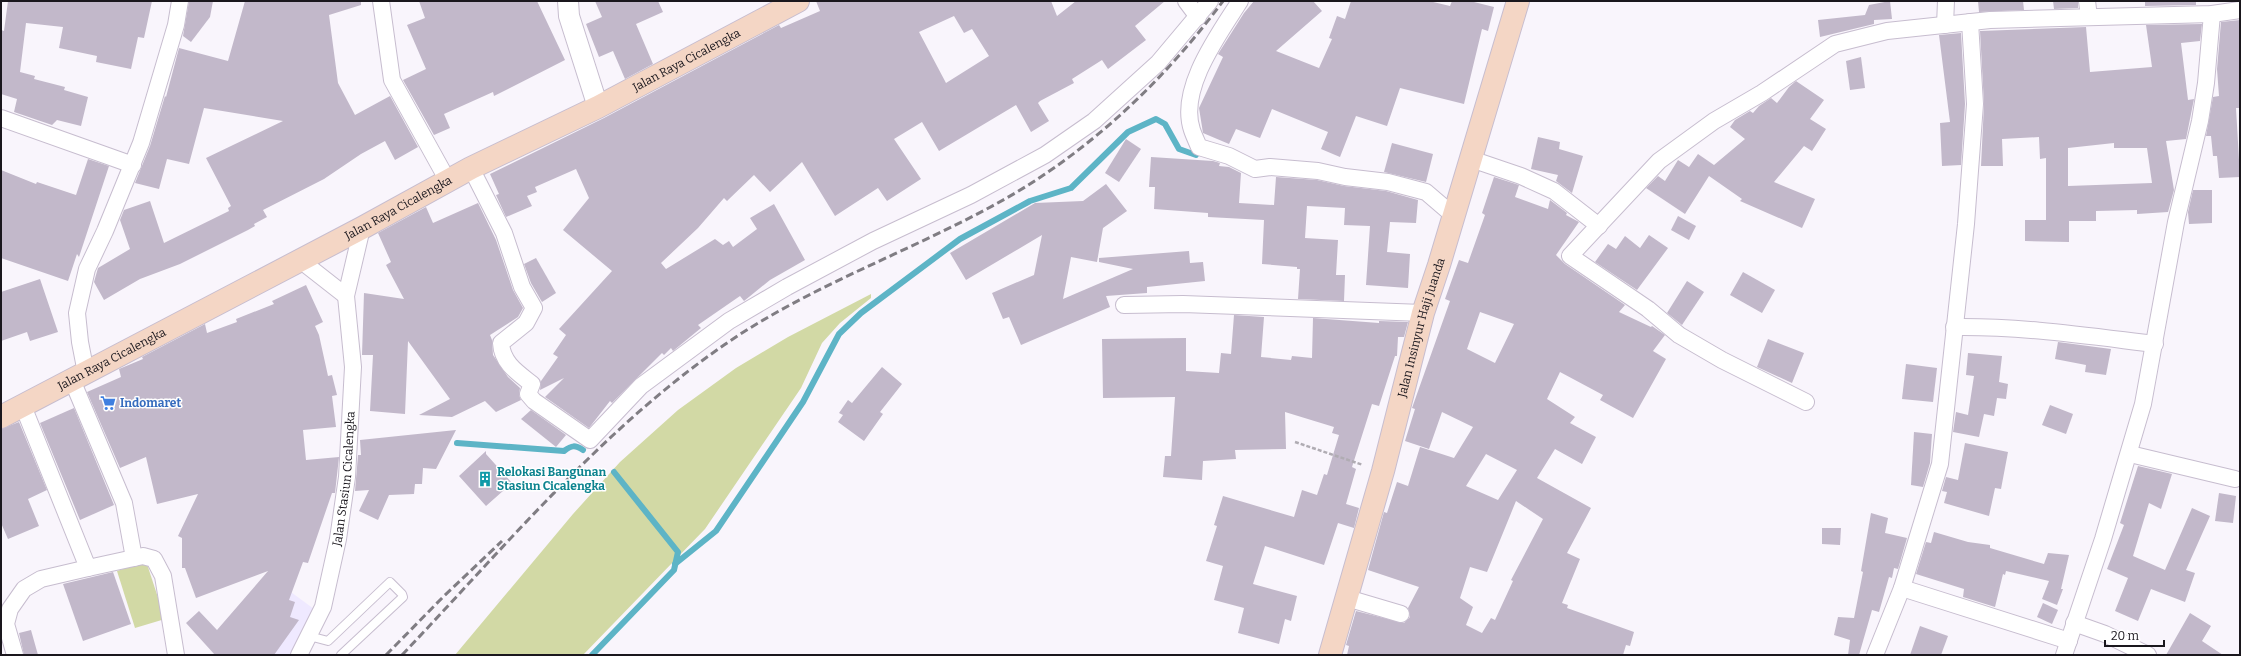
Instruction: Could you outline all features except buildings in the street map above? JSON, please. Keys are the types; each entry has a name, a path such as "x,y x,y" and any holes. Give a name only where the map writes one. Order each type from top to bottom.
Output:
{"main road":[{"name":"Jalan Raya Cicalengka","path":"1,417 362,228 471,168 598,106 798,1"},
{"name":"Jalan Insinyur Haji Juanda","path":"1330,655 1382,471 1423,313 1454,216 1518,1"}],"street":[{"path":"134,558 124,503 79,376 80,342 78,314 87,268 133,166 176,25 180,1"},
{"path":"381,1 392,80 448,181"},
{"path":"568,1 569,16 598,106"},
{"path":"1186,1 1198,17"},
{"path":"471,168 504,233 522,287 534,308 526,323 501,343 502,352 510,366 532,384 528,394 534,401 590,440 641,386 729,321 786,287 873,241 970,196 1044,155 1094,121 1158,63 1210,1"},
{"path":"1240,1 1213,43 1193,82 1190,108 1191,130 1200,147 1229,156 1246,166 1255,169 1270,167 1318,171 1345,177 1388,182 1426,192 1454,216"},
{"path":"1945,25 1946,1"},
{"path":"1806,402 1722,360 1679,335 1648,309 1570,256 1659,161 1714,121 1762,92 1835,44 1887,31 2088,9 2226,9 2206,83 2200,121 2176,222 2155,344 2130,454 2066,648 1902,588"},
{"path":"1875,655 1902,588 1940,464 1966,224 1975,104 1970,22"},
{"path":"1,118 133,166"},
{"path":"1471,159 1521,176 1554,191 1599,226"},
{"name":"Jalan Stasiun Cicalengka","path":"299,655 310,636 323,607 338,539 348,471 353,367 346,296 362,228"},
{"path":"300,260 346,296"},
{"path":"1124,305 1183,304 1423,313"},
{"path":"1954,327 1983,326 2044,331 2155,344"},
{"path":"23,406 88,568"},
{"path":"2130,454 2235,479"},
{"path":"15,655 6,624 10,608 24,589 42,579 143,556 154,559 163,576 176,655"},
{"path":"1347,598 1401,614"},
{"path":"2074,623 2105,634 2148,655"}],"lane":[{"path":"310,636 328,641 390,582 402,594 402,597 341,655"}],"path":[{"path":"1295,442 1382,471"}],"shaded area":[{"path":"280,584 314,609 302,639 289,655 252,655"}],"green space":[{"path":"871,294 871,298 840,323 822,343 801,388 705,529 583,655 455,655 573,514 620,462 678,410 736,368 788,337"},
{"path":"146,561 165,619 135,628 117,571"}],"waterway":[{"path":"675,564 716,531 803,402 839,334 861,313 960,239 1030,201 1071,188 1128,132 1156,119 1165,124 1179,149 1196,155"},
{"path":"457,443 564,451 574,446 583,450"},
{"path":"592,655 674,570 678,552 614,472"}],"railway":[{"path":"402,655 555,492 636,414 679,378 724,345 795,302 944,231 1017,192 1047,173 1103,130 1155,82 1179,56 1223,1"},
{"path":"386,655 443,597 502,541"}],"place":[{"name":"Indomaret","path":"108,403"},
{"name":"Relokasi Bangunan Stasiun Cicalengka","path":"485,479"}]}
